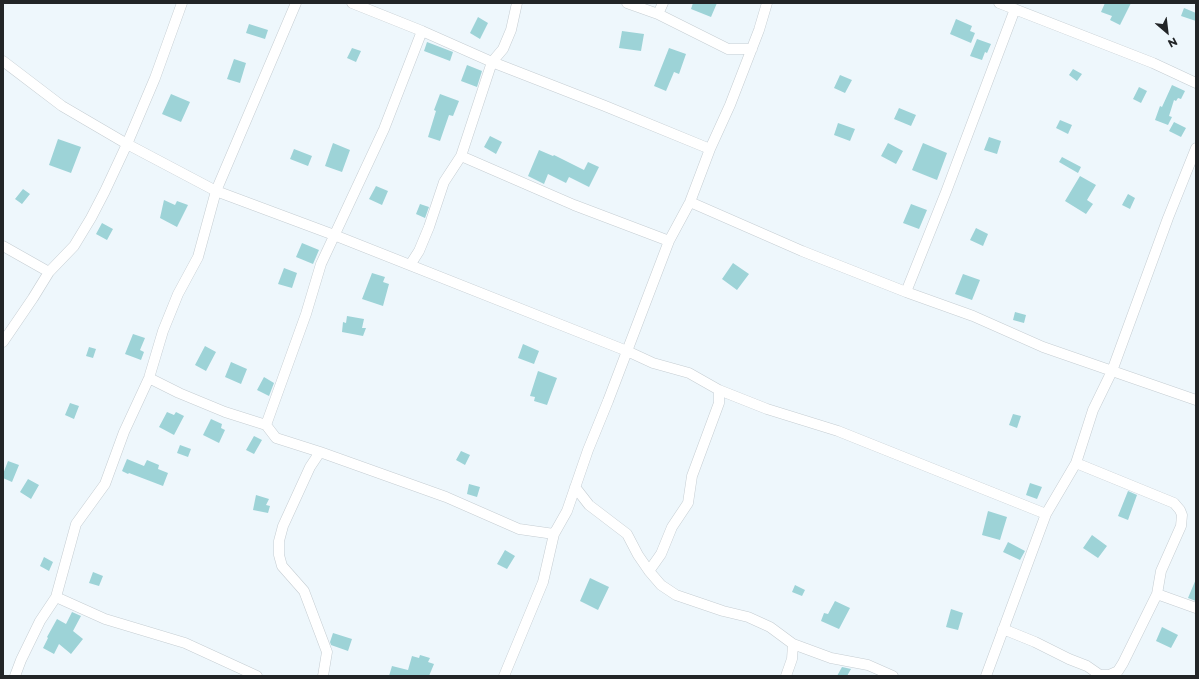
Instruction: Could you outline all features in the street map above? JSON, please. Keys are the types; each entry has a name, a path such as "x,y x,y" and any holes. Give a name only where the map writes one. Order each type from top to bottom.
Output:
{"street":[{"path":"3,342 49,272 74,246 106,191 155,78 182,3"},
{"path":"15,676 40,621 56,597 76,524 104,484 124,432 149,378 163,331 178,294 198,257 216,191 296,3"},
{"path":"352,3 422,31 492,62 710,149"},
{"path":"410,265 419,251 429,227 444,182 460,156 492,62 503,49 511,30 517,3"},
{"path":"627,3 658,14 728,50 752,49"},
{"path":"658,14 663,3"},
{"path":"504,676 542,582 554,534 567,511 669,241 690,202 710,149 730,105 752,49 767,3"},
{"path":"999,3 1153,63 1196,83"},
{"path":"906,292 946,192 1015,9"},
{"path":"266,425 306,314 322,264 384,129 422,31"},
{"path":"3,61 62,106 127,144 216,191 334,235 627,350 653,363 689,373 719,390 767,409 838,431 1046,514"},
{"path":"986,676 1046,514 1076,463 1093,410 1112,371 1168,218 1196,148"},
{"path":"460,156 574,205 669,241"},
{"path":"690,202 802,251 906,292 973,316 1043,347 1196,400"},
{"path":"3,246 49,272"},
{"path":"149,378 179,393 225,412 266,425 276,438 320,452 446,497 519,529 554,534"},
{"path":"650,571 661,554 672,528 688,502 692,476 719,403 719,390"},
{"path":"320,452 310,467 290,507 279,540 279,555 282,566 304,591 327,652 323,676"},
{"path":"1003,629 1035,642 1069,660 1087,666 1100,675 1109,675 1118,671 1123,663 1157,594 1161,571 1181,526 1182,515 1180,510 1174,503 1076,463"},
{"path":"575,487 589,505 628,534 638,555 661,585 676,595 722,611 748,617 770,627 793,644 831,658 868,665 893,676"},
{"path":"1157,594 1196,608"},
{"path":"56,597 105,619 185,643 257,676"},
{"path":"786,676 792,659 793,644"}],"building":[{"path":"693,3 717,3 711,17 691,9"},
{"path":"1105,3 1131,3 1120,25 1110,20 1112,16 1101,12"},
{"path":"1184,8 1196,13 1196,21 1181,16"},
{"path":"478,17 488,23 480,39 470,33"},
{"path":"956,19 972,26 970,31 975,33 971,43 950,34"},
{"path":"249,24 268,30 265,39 246,33"},
{"path":"622,31 644,34 641,51 619,48"},
{"path":"977,39 991,44 987,53 985,52 982,60 970,56"},
{"path":"427,42 453,52 450,61 424,51"},
{"path":"352,48 361,51 356,62 347,58"},
{"path":"669,48 686,54 679,74 674,72 666,91 654,86"},
{"path":"234,59 246,63 240,83 227,79"},
{"path":"467,65 482,71 477,87 461,81"},
{"path":"1073,69 1082,74 1077,81 1069,75"},
{"path":"840,75 852,80 845,93 834,88"},
{"path":"1172,85 1185,91 1181,99 1178,98 1176,101 1174,100 1169,116 1172,117 1168,125 1155,120 1160,106 1162,107"},
{"path":"1139,87 1147,91 1141,103 1133,99"},
{"path":"171,94 190,102 181,122 162,114"},
{"path":"440,94 459,101 453,116 449,115 440,141 428,137 436,111 434,110"},
{"path":"899,108 916,115 911,126 894,119"},
{"path":"1060,120 1072,125 1068,134 1056,128"},
{"path":"1174,122 1186,128 1181,137 1169,131"},
{"path":"838,123 855,129 850,141 834,135"},
{"path":"490,136 502,142 496,154 484,147"},
{"path":"989,137 1001,141 997,154 984,150"},
{"path":"58,139 81,147 71,173 49,165"},
{"path":"333,143 350,150 342,172 325,166"},
{"path":"888,143 903,151 896,164 881,156"},
{"path":"923,143 947,153 937,180 912,170"},
{"path":"294,149 312,156 308,166 290,159"},
{"path":"539,150 553,156 554,155 584,170 588,162 599,167 589,187 569,177 566,183 548,174 544,184 528,176"},
{"path":"1062,157 1081,167 1078,173 1059,162"},
{"path":"1080,176 1096,185 1087,200 1093,204 1086,214 1065,201"},
{"path":"376,186 388,191 382,205 369,199"},
{"path":"23,189 30,194 22,204 15,199"},
{"path":"1128,194 1135,198 1130,209 1122,205"},
{"path":"164,200 175,205 177,201 188,205 177,227 160,218"},
{"path":"420,204 429,207 425,218 416,214"},
{"path":"911,204 927,210 919,229 903,223"},
{"path":"102,223 113,229 107,240 96,234"},
{"path":"976,228 988,234 983,246 970,240"},
{"path":"302,243 319,250 313,264 296,257"},
{"path":"733,263 749,274 737,290 722,279"},
{"path":"284,268 297,273 292,288 278,284"},
{"path":"372,273 385,277 383,282 389,284 383,306 362,299"},
{"path":"963,274 980,280 972,300 955,294"},
{"path":"1015,312 1026,315 1024,323 1013,320"},
{"path":"347,316 364,319 362,328 366,328 363,336 342,332 343,322 346,323"},
{"path":"133,334 145,338 140,350 144,352 141,360 125,354"},
{"path":"523,344 539,351 534,364 518,358"},
{"path":"205,346 216,352 206,371 195,365"},
{"path":"89,347 96,349 93,358 86,356"},
{"path":"231,362 247,369 241,384 225,377"},
{"path":"538,371 557,378 547,405 534,401 535,397 530,396"},
{"path":"264,377 274,383 269,396 257,390"},
{"path":"70,403 79,406 74,419 65,415"},
{"path":"167,412 174,415 176,412 184,416 174,435 159,427"},
{"path":"1013,414 1021,416 1017,428 1009,425"},
{"path":"211,419 222,424 221,428 225,430 219,443 203,435"},
{"path":"254,436 262,440 254,454 246,450"},
{"path":"180,445 191,449 188,457 177,453"},
{"path":"461,451 470,455 465,465 456,460"},
{"path":"127,459 144,466 147,460 159,465 158,469 168,473 163,486 122,471"},
{"path":"8,461 19,465 12,482 3,478"},
{"path":"28,479 39,485 31,499 20,492"},
{"path":"1030,483 1042,487 1037,499 1026,495"},
{"path":"469,484 480,487 477,497 467,494"},
{"path":"1128,491 1137,495 1128,520 1118,516"},
{"path":"256,495 269,499 266,505 270,506 268,513 253,510"},
{"path":"988,511 1007,517 1000,540 982,535"},
{"path":"1092,535 1107,546 1098,558 1083,548"},
{"path":"1008,542 1025,551 1020,560 1003,552"},
{"path":"505,550 515,556 507,569 497,564"},
{"path":"44,557 53,562 49,571 40,566"},
{"path":"93,572 103,576 99,586 89,583"},
{"path":"590,578 609,587 598,610 580,601"},
{"path":"1196,579 1196,601 1188,598"},
{"path":"795,585 805,590 802,596 792,592"},
{"path":"835,601 850,608 839,629 821,621 824,613 828,614"},
{"path":"951,609 963,613 958,630 946,627"},
{"path":"72,612 81,616 73,631 83,639 71,654 59,644 54,654 43,648 57,619 66,624"},
{"path":"1162,627 1178,635 1171,648 1156,641"},
{"path":"333,633 352,639 348,651 331,645 330,642"},
{"path":"420,655 430,658 428,662 434,664 429,676 389,676 392,666 408,670 412,656 419,658"},
{"path":"842,667 851,669 847,676 837,676"}]}
